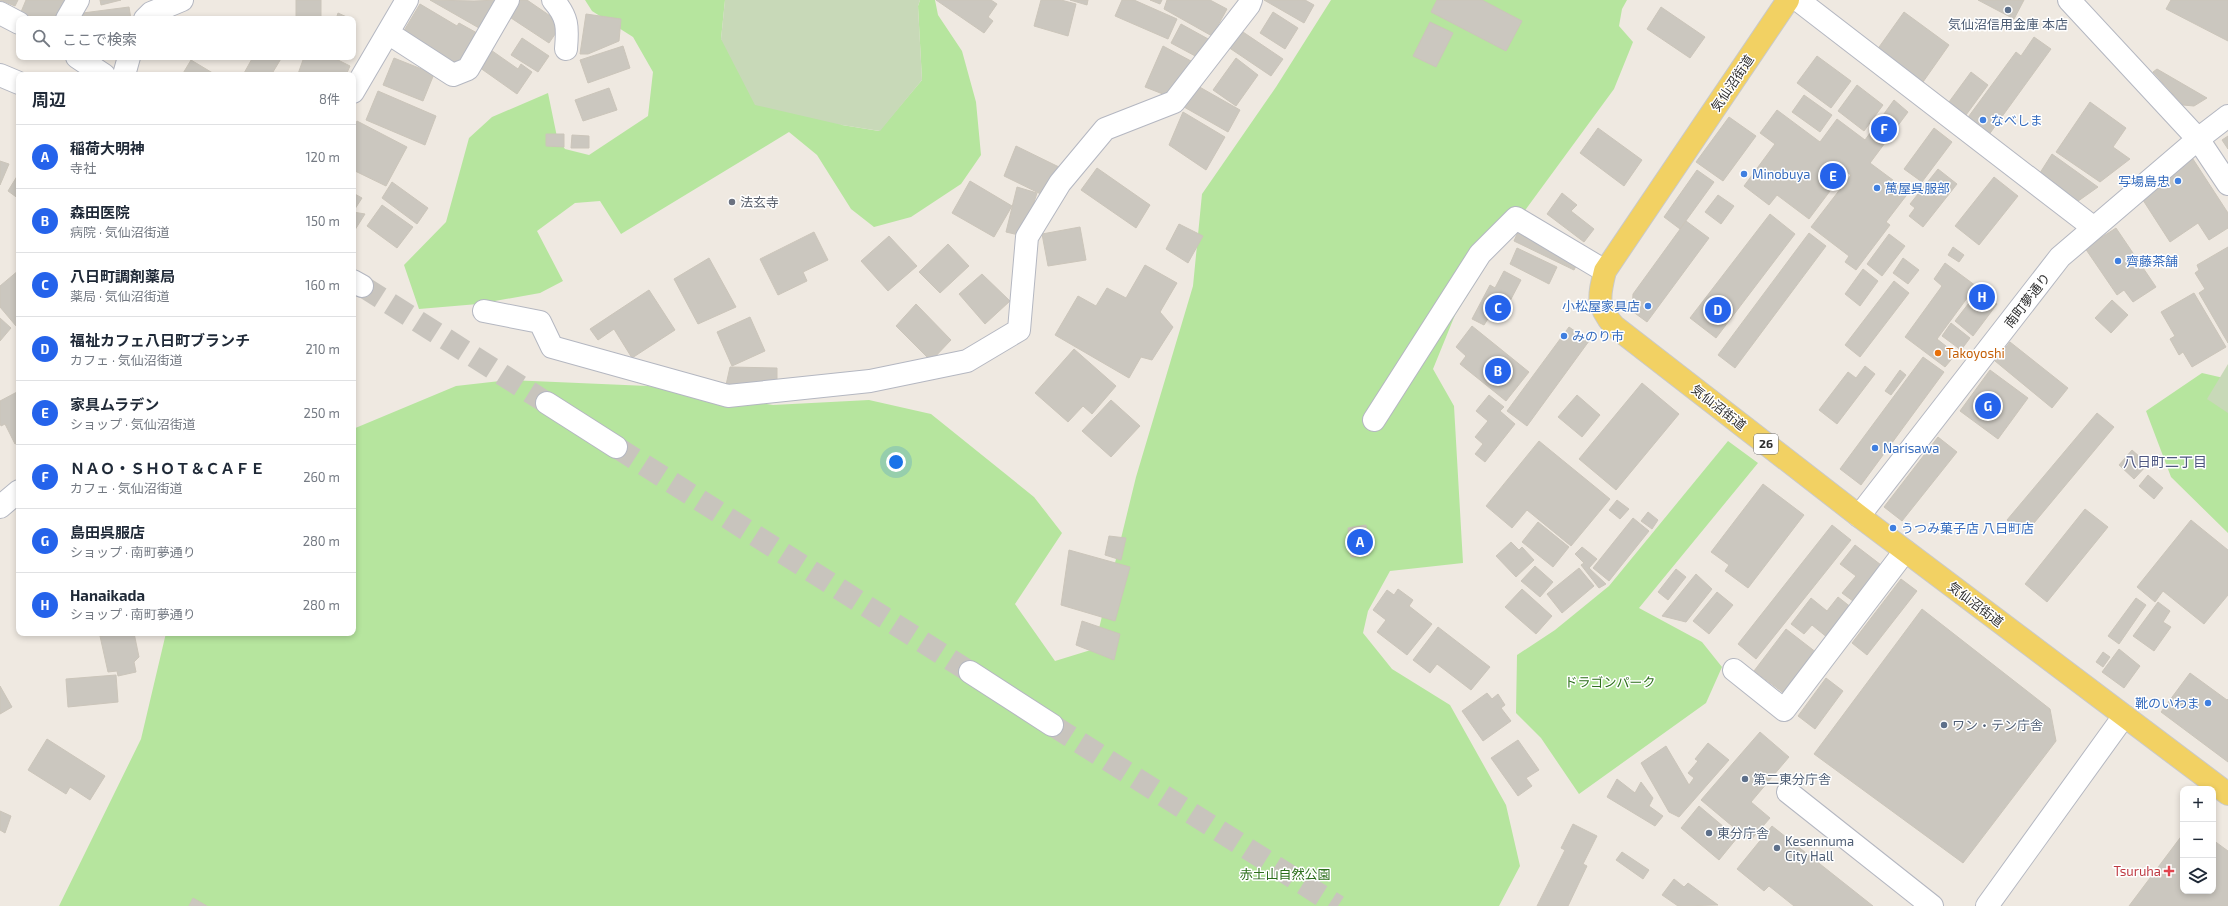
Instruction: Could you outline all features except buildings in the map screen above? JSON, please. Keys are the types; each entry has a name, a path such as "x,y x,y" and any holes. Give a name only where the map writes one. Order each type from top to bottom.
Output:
{"main road":[{"name":"気仙沼街道","path":"1788,0 1605,271 1599,294 1603,314 1614,326 1859,516 2228,794"}],"street":[{"path":"69,16 78,0"},
{"path":"148,16 152,12 182,0"},
{"path":"356,87 407,0"},
{"path":"388,33 453,75 468,69 508,0"},
{"path":"553,0 563,12 568,30 566,49"},
{"path":"484,311 540,322 552,347 728,396 870,381 968,361 1019,330 1027,237 1060,183 1105,130 1174,102 1249,5 1251,0"},
{"path":"1798,0 2094,228"},
{"path":"2069,0 2198,139 2228,184"},
{"path":"0,13 16,21"},
{"path":"82,60 100,72"},
{"path":"125,72 128,60"},
{"path":"0,75 16,82"},
{"name":"南町夢通り","path":"1859,516 2060,257 2198,139 2228,116"},
{"path":"1374,420 1480,254 1516,218 1605,271"},
{"path":"547,403 616,447"},
{"path":"0,507 16,494"},
{"path":"1734,670 1784,710 1906,551"},
{"path":"970,672 1052,725"},
{"path":"1987,906 2124,716"},
{"path":"1788,792 1932,906"}],"green space":[{"path":"585,0 725,0 721,39 842,125 879,131 922,80 918,6 920,0 935,0 938,15 962,51 976,102 981,155 961,184 911,217 874,227 851,209 817,155 789,132 621,234 600,201 575,203 537,231 563,281 540,293 478,304 419,309 404,265 446,222 469,138 492,117 548,93 557,137 565,149 589,155 648,116 653,72 633,37 592,11"},
{"path":"725,0 920,0 918,6 922,80 880,131 842,125 755,105 721,39"},
{"name":"赤土山自然公園","path":"1331,0 1627,0 1622,9 1619,26 1633,42 1614,89 1496,250 1455,315 1433,369 1454,406 1463,563 1390,571 1368,611 1363,633 1392,669 1450,705 1506,805 1520,866 1499,906 59,906 141,739 165,636 356,636 356,428 456,386 509,380 648,386 773,405 869,400 931,414 1034,497 1062,533 1015,604 1055,661 1094,649 1136,477 1193,286 1202,194 1276,87"},
{"path":"2228,364 2228,413 2207,399"},
{"path":"2202,373 2228,379 2228,533 2171,477 2146,411"},
{"name":"ドラゴンパーク","path":"1728,441 1758,463 1639,608 1702,642 1722,667 1706,703 1579,794 1541,738 1516,713 1517,655 1555,630 1609,586"}],"tunnel":[{"path":"362,286 547,403"},
{"path":"616,447 970,672"},
{"path":"1052,725 1338,906"}],"place":[{"name":"気仙沼信用金庫 本店","path":"2008,10"},
{"name":"なべしま","path":"1983,120"},
{"name":"ＮＡＯ・ＳＨＯＴ＆ＣＡＦＥ","path":"1884,129"},
{"name":"Minobuya","path":"1744,174"},
{"name":"家具ムラデン","path":"1833,176"},
{"name":"写場島忠","path":"2178,181"},
{"name":"萬屋呉服部","path":"1877,188"},
{"name":"法玄寺","path":"732,202"},
{"name":"齊藤茶舗","path":"2118,261"},
{"name":"Hanaikada","path":"1982,297"},
{"name":"小松屋家具店","path":"1648,306"},
{"name":"八日町調剤薬局","path":"1498,308"},
{"name":"福祉カフェ八日町ブランチ","path":"1718,310"},
{"name":"みのり市","path":"1564,336"},
{"name":"Takoyoshi","path":"1938,353"},
{"name":"森田医院","path":"1498,371"},
{"name":"島田呉服店","path":"1988,406"},
{"name":"Narisawa","path":"1875,448"},
{"name":"うつみ菓子店 八日町店","path":"1893,528"},
{"name":"稲荷大明神","path":"1360,542"},
{"name":"靴のいわま","path":"2208,703"},
{"name":"ワン・テン庁舎","path":"1944,725"},
{"name":"第二東分庁舎","path":"1745,779"},
{"name":"東分庁舎","path":"1709,833"},
{"name":"Kesennuma City Hall","path":"1777,848"},
{"name":"Tsuruha","path":"2169,871"}],"district":[{"name":"八日町二丁目","path":"2165,462"}]}
